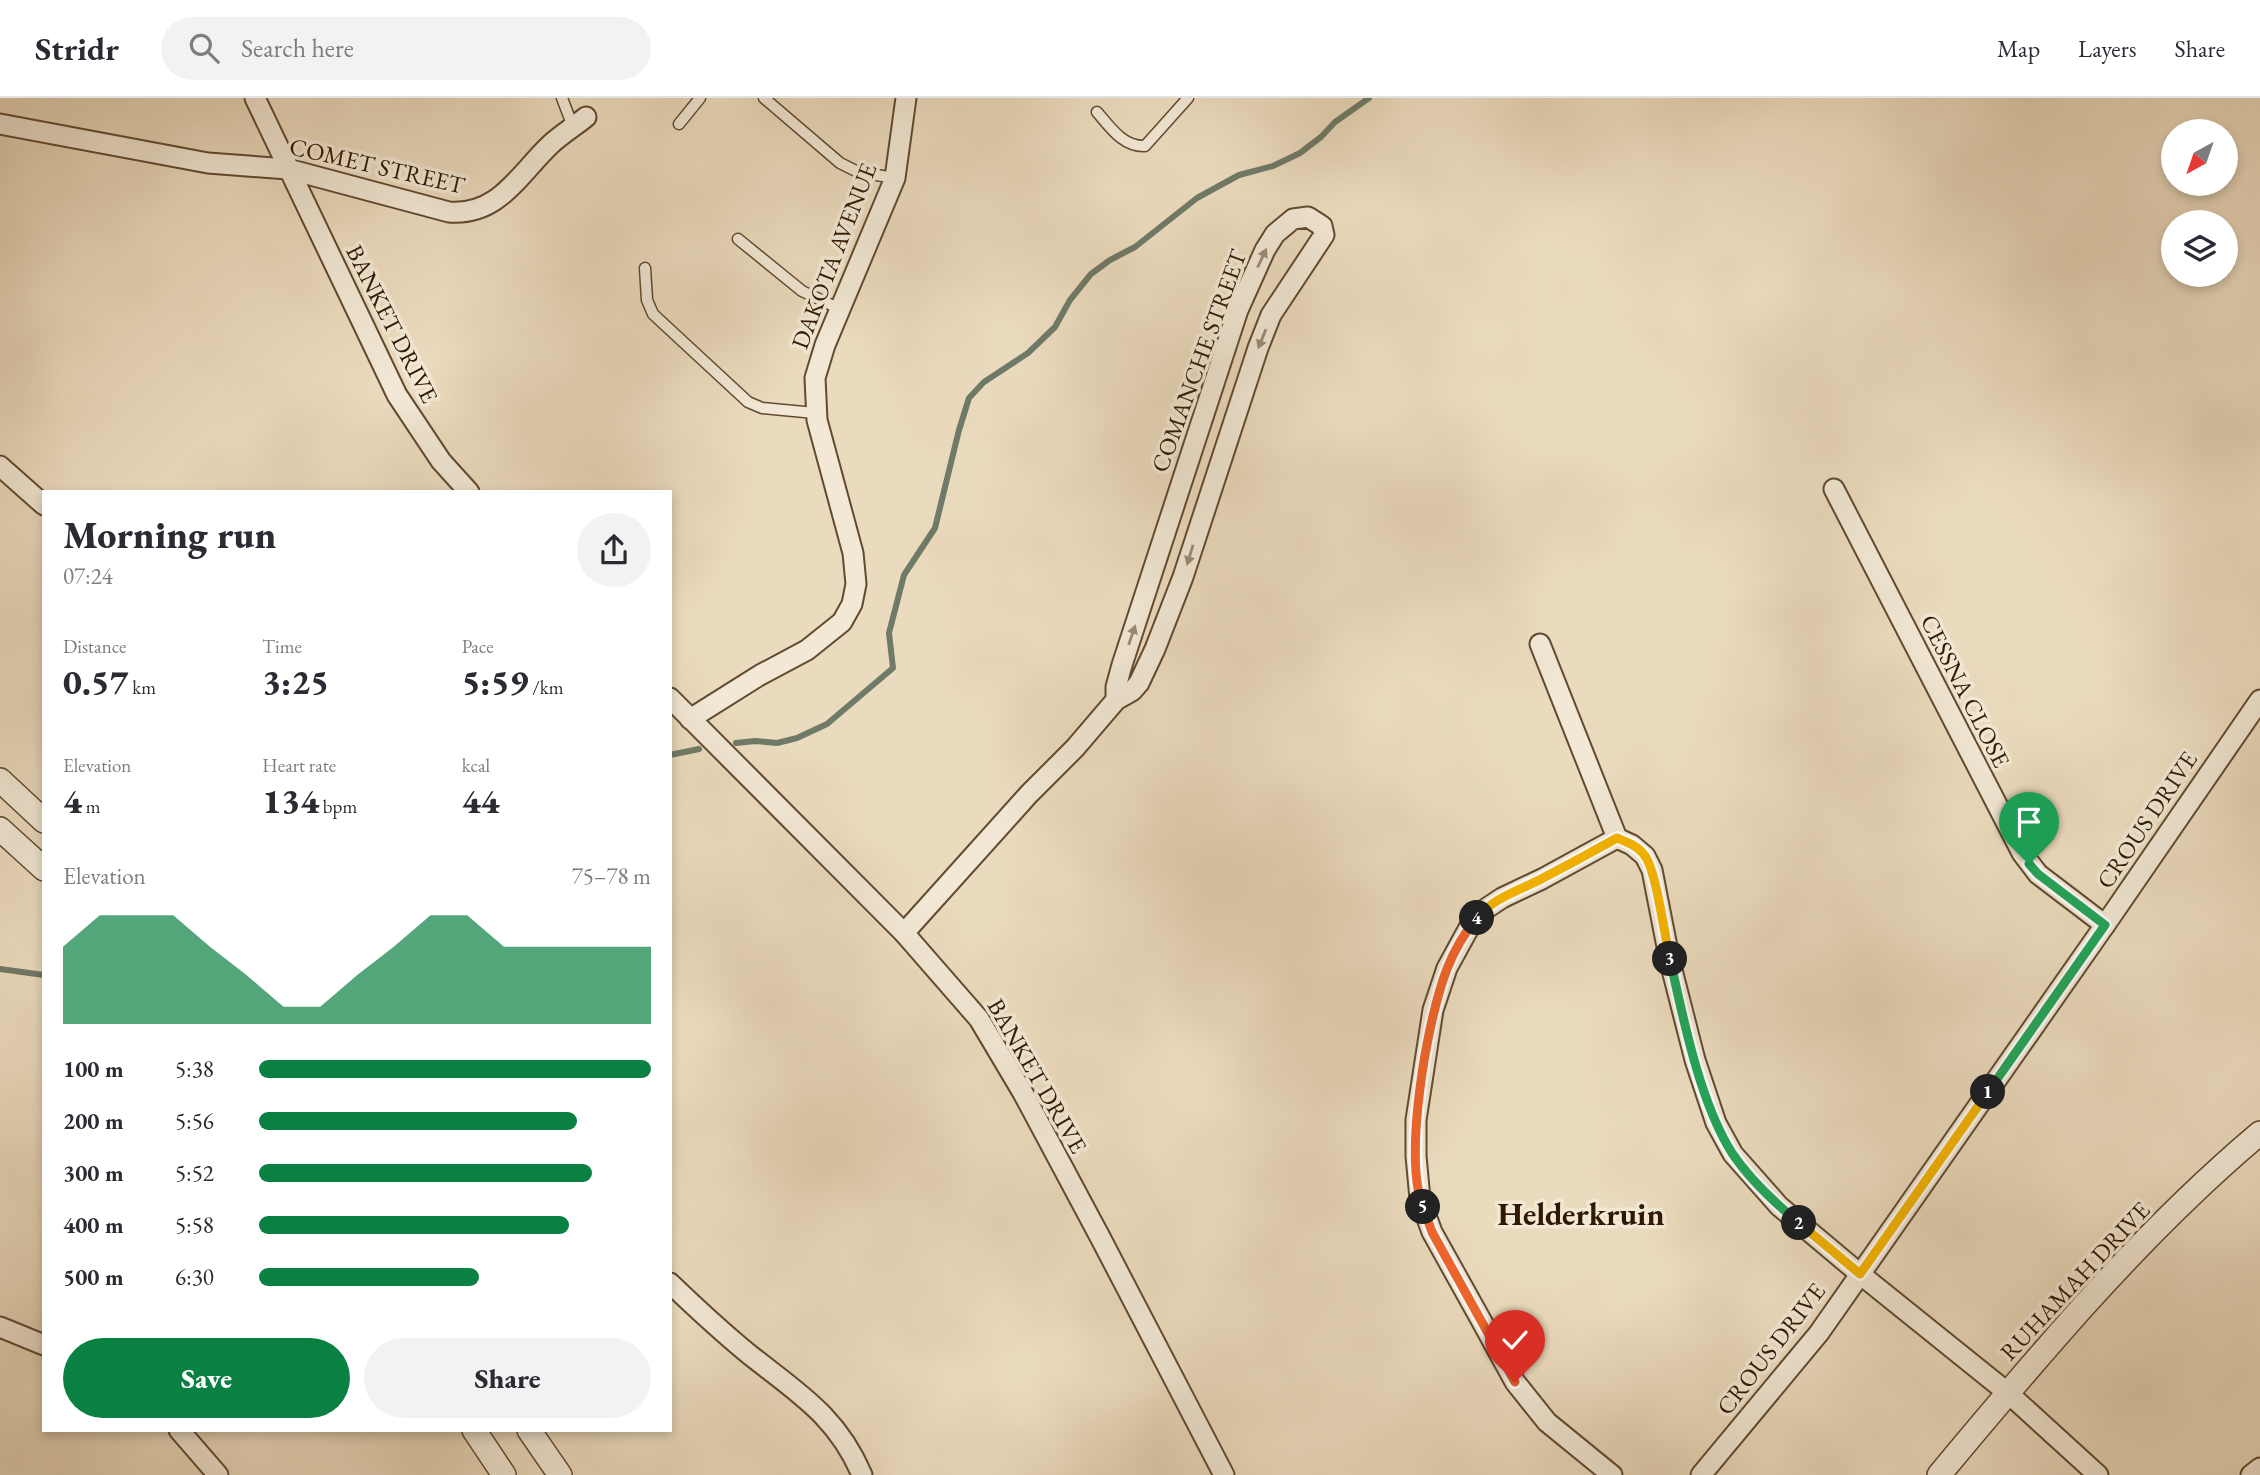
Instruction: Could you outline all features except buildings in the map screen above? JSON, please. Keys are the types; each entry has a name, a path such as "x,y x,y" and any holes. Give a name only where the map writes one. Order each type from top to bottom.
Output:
{"street":[{"name":"BANKET DRIVE","path":"256,98 397,395 441,461 467,490"},
{"name":"DAKOTA AVENUE","path":"690,719 760,675 807,650 842,622 852,604 856,584 853,553 815,413 815,379 818,362 895,178 906,98"},
{"name":"COMET STREET","path":"0,124 208,163 288,169 449,212 463,213 484,207 513,186 551,144 579,122"},
{"name":"COMANCHE STREET","path":"904,933 1116,700 1132,691 1139,683 1183,577 1271,315 1324,235 1322,226 1308,217 1293,219 1275,234 1238,310 1122,665 1116,687 1116,700"},
{"path":"0,466 42,503"},
{"name":"CESSNA CLOSE","path":"1834,489 2022,853 2038,874 2105,925"},
{"path":"1540,644 1617,838 1632,845 1645,856 1652,870 1670,962 1695,1060 1716,1123 1733,1154 1779,1206 2008,1392 2098,1475"},
{"name":"CROUS DRIVE","path":"1701,1475 1819,1333 2260,699"},
{"name":"BANKET DRIVE","path":"672,700 904,933 979,1018 1100,1237 1224,1475"},
{"path":"0,780 42,819"},
{"path":"0,829 42,867"},
{"path":"1612,1475 1547,1422 1515,1382 1486,1331 1432,1232 1420,1199 1416,1120 1433,1010 1447,968 1470,926 1484,910 1502,898 1617,838"},
{"name":"RUHAMAH DRIVE","path":"1939,1475 2008,1392 2140,1247 2224,1163 2260,1133"},
{"path":"672,1285 748,1353 806,1397 846,1442 862,1475"},
{"path":"0,1327 42,1344"},
{"path":"181,1432 218,1475"},
{"path":"475,1432 504,1475"},
{"path":"530,1432 560,1475"},
{"path":"2251,1475 2260,1468"}],"lane":[{"path":"562,98 579,122"},
{"path":"679,124 700,98"},
{"path":"1097,112 1127,143 1145,146 1188,98"},
{"path":"767,99 851,170 895,178"},
{"path":"738,239 802,291 840,309"},
{"path":"645,268 647,300 653,314 748,402 762,408 815,413"}],"waterway":[{"path":"736,743 777,743 797,738 827,724 893,668 889,633 904,575 935,528 969,398 984,382 1028,353 1055,327 1070,300 1091,274 1135,247 1197,198 1239,175 1273,166 1300,153 1335,122 1369,98"},
{"path":"672,755 699,749"},
{"path":"0,969 42,975"}],"district":[{"name":"Helderkruin","path":"1581,1214"}],"route":[{"path":"1515,1382 1432,1232 1420,1199 1416,1156 1416,1120 1433,1010 1447,968 1458,946 1484,910 1617,838 1632,845 1645,856 1652,870 1670,962 1695,1060 1716,1123 1733,1154 1779,1206 1860,1274 2105,925 2038,874 2029,864"}]}
